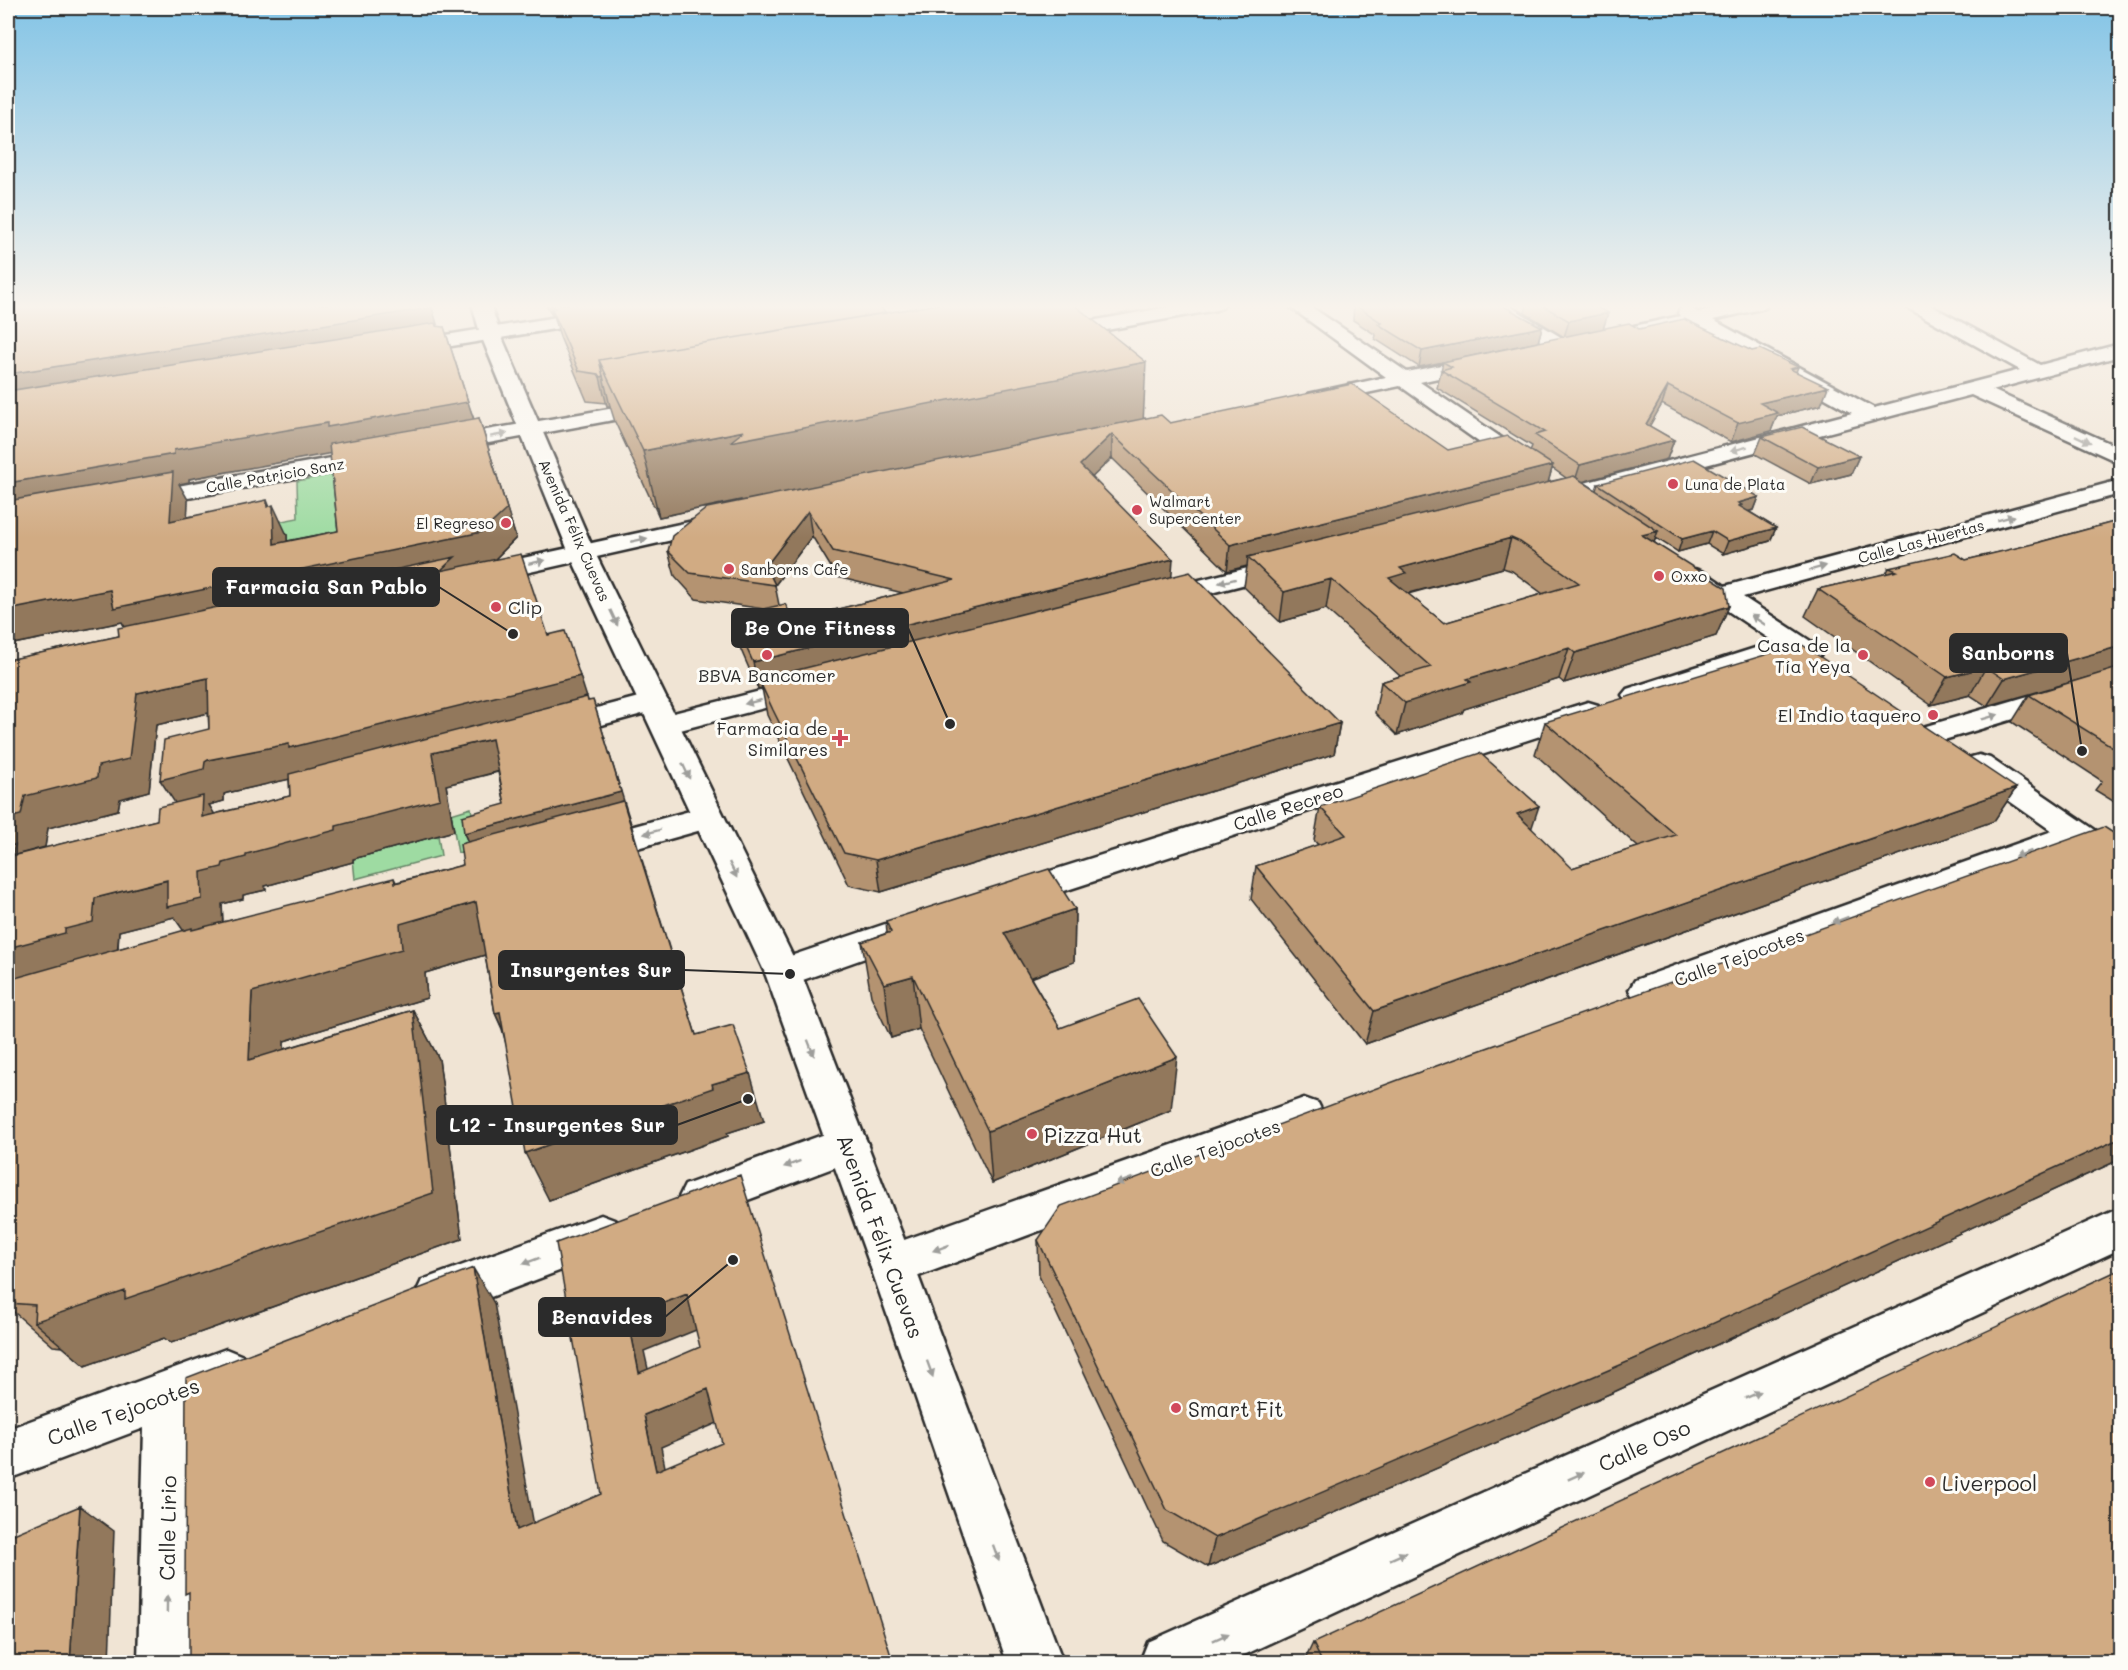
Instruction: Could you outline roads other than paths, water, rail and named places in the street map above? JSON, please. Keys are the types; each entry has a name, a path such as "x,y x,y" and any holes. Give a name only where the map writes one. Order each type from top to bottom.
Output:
{"street":[{"name":"Avenida Félix Cuevas","path":"510,382 582,552 783,974 892,1265 1035,1662"},
{"path":"1296,402 1392,382"},
{"path":"1404,382 1597,513"},
{"path":"1811,382 1869,414"},
{"path":"1527,505 1995,382"},
{"path":"1972,388 2121,456"},
{"path":"414,450 676,403"},
{"name":"Calle Patricio Sanz","path":"112,505 391,454"},
{"name":"Calle Las Huertas","path":"1721,595 2121,487"},
{"path":"458,580 739,519"},
{"path":"1139,604 1312,560"},
{"path":"1673,563 1825,663"},
{"name":"Calle Recreo","path":"989,904 1795,644"},
{"path":"2121,678 1924,728 2121,863"},
{"path":"530,735 826,684"},
{"path":"559,858 708,817"},
{"name":"Calle Tejocotes","path":"1619,1000 2078,834"},
{"path":"783,974 932,922"},
{"name":"Calle Tejocotes","path":"892,1265 1340,1102"},
{"path":"402,1308 847,1144"},
{"name":"Calle Oso","path":"1168,1662 2121,1228"},
{"name":"Calle Tejocotes","path":"8,1454 258,1361"},
{"name":"Calle Lirio","path":"166,1662 169,1394"}],"place":[{"name":"Luna de Plata","path":"1673,484"},
{"name":"Walmart Supercenter","path":"1137,510"},
{"name":"El Regreso","path":"506,523"},
{"name":"Sanborns Cafe","path":"729,569"},
{"name":"Oxxo","path":"1659,576"},
{"name":"Clip","path":"496,607"},
{"name":"Farmacia San Pablo","path":"513,634"},
{"name":"BBVA Bancomer","path":"767,655"},
{"name":"Casa de la Tía Yeya","path":"1863,655"},
{"name":"El Indio taquero","path":"1933,715"},
{"name":"Be One Fitness","path":"950,724"},
{"name":"Farmacia de Similares","path":"840,738"},
{"name":"Sanborns","path":"2082,751"},
{"name":"Insurgentes Sur","path":"790,974"},
{"name":"L12 - Insurgentes Sur","path":"748,1099"},
{"name":"Pizza Hut","path":"1032,1134"},
{"name":"Benavides","path":"733,1260"},
{"name":"Smart Fit","path":"1176,1408"},
{"name":"Liverpool","path":"1930,1482"}]}
